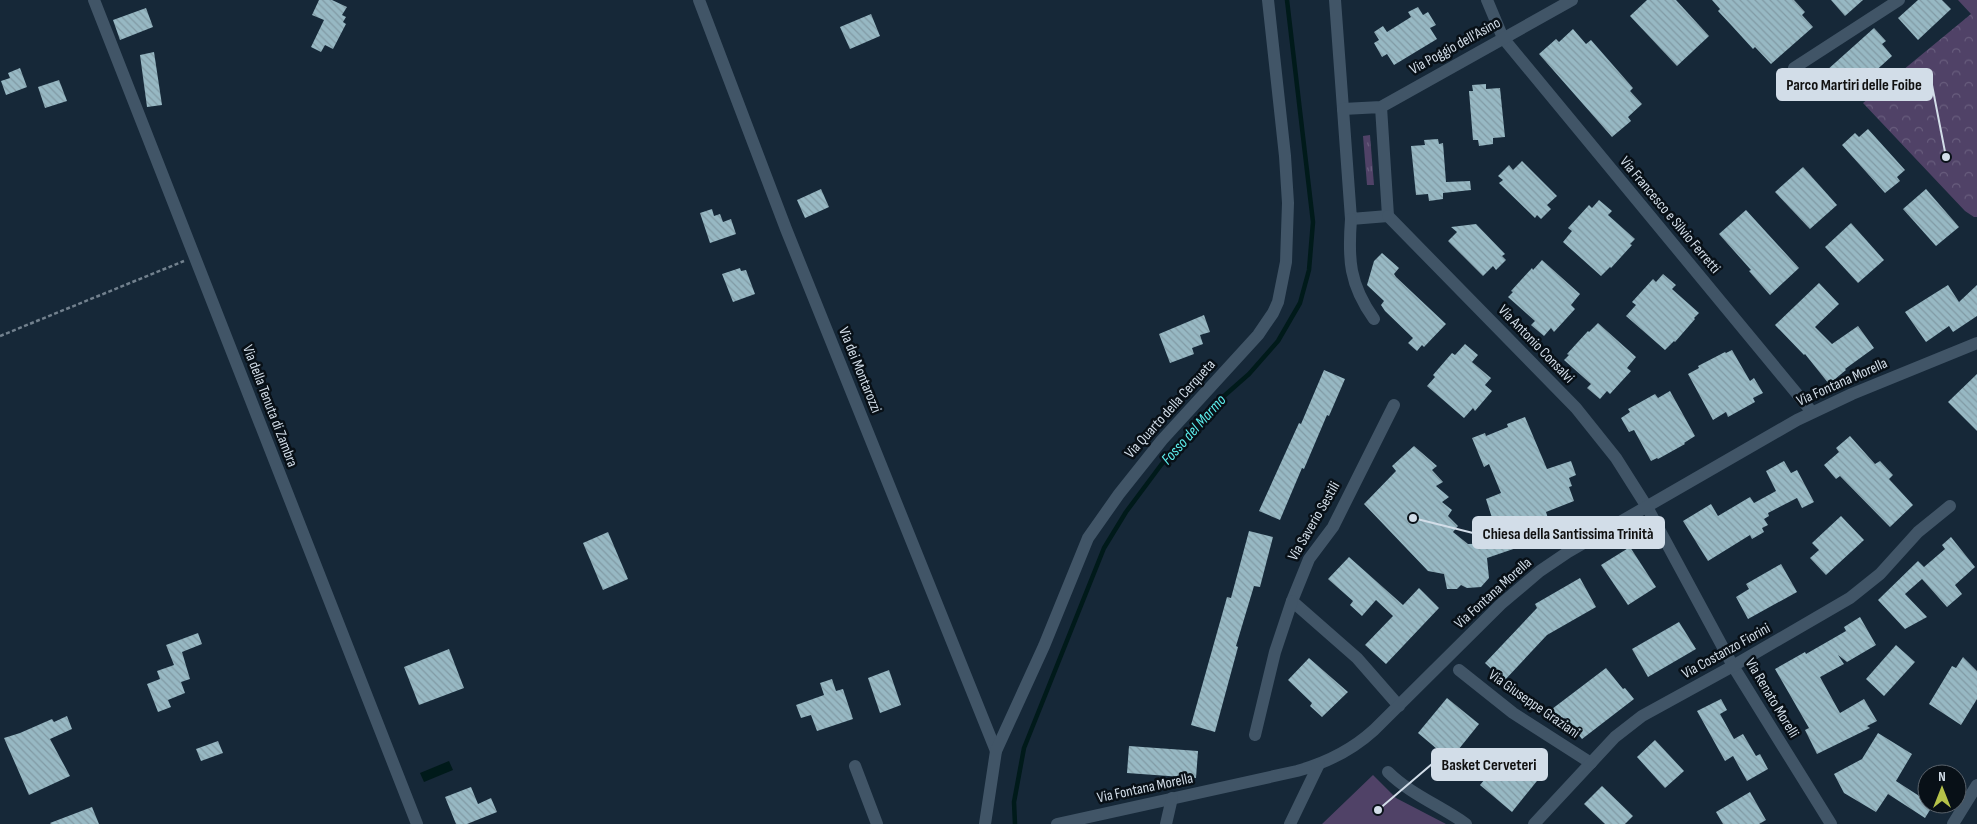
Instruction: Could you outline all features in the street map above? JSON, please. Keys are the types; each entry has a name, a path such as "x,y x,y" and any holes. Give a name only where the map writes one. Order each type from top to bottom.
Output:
{"street":[{"name":"Via della Tenuta di Zambra","path":"94,0 417,824"},
{"name":"Via dei Montarozzi","path":"699,0 780,214 996,751"},
{"name":"Via Quarto della Cerqueta","path":"985,824 996,751 1044,646 1078,558 1094,528 1168,433 1249,346 1266,324 1278,302 1286,262 1288,203 1286,164 1268,0"},
{"path":"1335,0 1351,219 1349,254 1352,274 1358,293 1374,318"},
{"name":"Via Francesco e Silvio Ferretti","path":"1487,0 1503,38 1812,412"},
{"name":"Via Poggio dell'Asino","path":"1381,107 1572,0"},
{"path":"1794,68 1899,0"},
{"path":"1343,109 1381,107 1388,216 1351,219"},
{"name":"Via Antonio Consalvi","path":"1388,216 1576,408 1616,458 1647,507"},
{"name":"Via Fontana Morella","path":"1057,824 1289,773 1339,756 1357,744 1399,706 1501,604 1532,578 1568,552 1767,436 1812,412 1977,342"},
{"name":"Via Saverio Sestili","path":"1255,735 1276,652 1292,601 1309,559 1333,527 1394,405"},
{"name":"Via Renato Morelli","path":"1647,507 1734,666 1831,824"},
{"name":"Via Costanzo Fiorini","path":"1534,824 1615,737 1636,720 1734,666 1858,592 1880,574 1918,532 1945,510"},
{"path":"1292,601 1357,658 1399,706"},
{"name":"Via Giuseppe Graziani","path":"1458,670 1513,712 1591,764"},
{"path":"1290,824 1319,764"},
{"path":"855,766 877,824"},
{"path":"1388,772 1409,789 1466,824"},
{"path":"1953,824 1977,785"},
{"path":"1166,824 1172,798"}],"path":[{"path":"0,336 194,257"}],"green space":[{"path":"1958,0 1977,0 1977,217 1965,211 1863,103 1971,14"},
{"path":"1370,135 1374,185 1367,185 1363,136"},
{"path":"1373,775 1396,798 1446,824 1322,824"}],"shaded area":[{"path":"449,761 453,770 424,782 420,773"}],"building":[{"path":"319,0 332,0 347,7 342,15 346,17 343,22 346,24 333,49 325,45 321,52 311,47 324,20 312,15"},
{"path":"1647,0 1676,0 1709,36 1677,66 1630,16"},
{"path":"1712,0 1794,0 1805,12 1802,15 1813,27 1771,64 1755,47 1753,49 1718,11 1720,9"},
{"path":"1831,0 1863,0 1845,16"},
{"path":"1918,0 1942,0 1951,9 1918,40 1898,18"},
{"path":"1418,7 1423,15 1428,12 1436,25 1430,28 1437,39 1394,65 1387,54 1382,57 1374,43 1379,40 1374,32 1383,26 1387,32 1411,17 1408,12"},
{"path":"146,8 153,27 120,40 113,20"},
{"path":"871,14 880,36 850,49 840,27"},
{"path":"1874,28 1886,41 1882,44 1892,56 1850,94 1826,71"},
{"path":"1573,29 1586,44 1591,40 1633,88 1630,91 1642,104 1628,117 1631,121 1612,137 1539,54 1556,39 1559,42"},
{"path":"154,52 162,105 147,107 140,55"},
{"path":"20,68 27,87 6,95 1,81 10,78 8,73"},
{"path":"59,80 67,101 45,108 38,87"},
{"path":"1486,84 1486,89 1500,88 1505,137 1493,138 1493,144 1479,146 1478,140 1473,140 1469,91 1473,91 1472,85"},
{"path":"1868,129 1905,170 1897,177 1900,181 1885,193 1842,145 1855,133 1859,137"},
{"path":"1438,139 1439,144 1443,143 1446,182 1470,181 1471,190 1443,193 1443,199 1429,201 1428,194 1416,195 1411,146 1425,145 1424,140"},
{"path":"1522,161 1557,196 1547,205 1551,209 1541,219 1537,215 1535,218 1499,183 1503,180 1498,176 1509,165 1513,170"},
{"path":"1803,167 1837,205 1810,229 1775,192"},
{"path":"821,189 829,207 805,218 797,200"},
{"path":"1926,189 1959,227 1936,246 1903,209"},
{"path":"1599,200 1612,211 1608,215 1635,239 1630,244 1632,245 1611,268 1601,276 1563,242 1572,231 1568,228 1589,205 1592,208"},
{"path":"712,209 714,216 720,214 723,222 731,219 736,234 710,243 700,213"},
{"path":"1746,210 1799,268 1770,295 1719,234"},
{"path":"1851,223 1884,260 1858,283 1825,247"},
{"path":"1476,224 1505,254 1502,256 1506,260 1496,270 1493,266 1483,276 1448,241 1457,232 1451,227"},
{"path":"1382,253 1399,268 1394,274 1396,277 1446,324 1424,347 1422,345 1417,351 1408,343 1413,338 1385,311 1381,305 1384,301 1367,285 1374,261"},
{"path":"1542,260 1580,294 1571,305 1575,309 1554,332 1551,328 1544,336 1531,325 1535,321 1508,297 1513,292 1511,291 1532,268 1533,270"},
{"path":"740,268 741,271 746,270 755,294 733,302 722,274"},
{"path":"1663,274 1676,285 1672,289 1699,313 1675,342 1665,350 1626,316 1636,305 1632,302 1653,279 1656,282"},
{"path":"1819,283 1839,304 1815,327 1832,344 1858,326 1874,348 1845,369 1829,384 1805,354 1775,325"},
{"path":"1948,285 1959,302 1977,285 1977,316 1953,332 1949,326 1926,342 1905,312"},
{"path":"1204,315 1210,332 1200,335 1203,344 1192,348 1194,354 1170,363 1159,334"},
{"path":"1598,323 1636,357 1627,368 1631,371 1610,394 1607,391 1600,399 1587,388 1591,384 1564,360 1569,355 1567,354 1588,331"},
{"path":"1465,344 1478,355 1472,362 1491,378 1485,385 1492,391 1475,411 1473,408 1464,418 1427,386 1435,377 1433,375 1452,353 1455,355"},
{"path":"1732,350 1750,381 1754,378 1763,393 1753,398 1755,402 1728,417 1726,412 1713,420 1688,374 1699,368 1698,366"},
{"path":"1324,370 1345,379 1304,469 1302,468 1280,520 1259,511 1299,423 1301,424"},
{"path":"1977,374 1977,431 1948,402"},
{"path":"1670,391 1695,436 1685,444 1651,461 1634,430 1629,432 1621,418 1630,412 1628,409 1655,394 1658,398"},
{"path":"1525,417 1547,469 1571,461 1576,475 1569,478 1572,486 1569,487 1574,501 1546,512 1549,521 1541,524 1543,530 1522,537 1525,545 1487,558 1489,578 1481,587 1467,588 1461,585 1457,589 1447,589 1444,574 1428,571 1364,504 1396,471 1392,466 1414,446 1437,466 1432,470 1443,482 1436,486 1449,497 1442,502 1452,510 1448,516 1458,526 1453,532 1468,544 1500,543 1486,499 1501,493 1489,464 1484,467 1472,438 1485,433 1486,436 1508,427 1507,424"},
{"path":"1850,436 1875,464 1880,461 1893,475 1889,479 1913,505 1890,527 1840,476 1836,479 1824,465 1839,452 1836,448"},
{"path":"1784,461 1791,473 1797,470 1814,502 1802,508 1797,498 1768,513 1769,516 1764,519 1768,525 1762,528 1764,532 1752,539 1750,535 1708,561 1683,521 1711,504 1718,516 1750,497 1754,503 1776,491 1766,471"},
{"path":"1841,516 1864,540 1826,575 1810,558 1819,550 1812,543"},
{"path":"1249,531 1273,537 1260,587 1254,586 1236,646 1238,647 1215,732 1191,725 1227,597 1231,598"},
{"path":"608,532 628,579 603,590 583,543"},
{"path":"1951,537 1975,567 1955,585 1962,594 1947,607 1922,579 1905,594 1927,617 1905,629 1878,600 1918,561 1924,567 1945,549 1942,545"},
{"path":"1630,547 1656,587 1628,605 1601,565"},
{"path":"1349,557 1403,605 1419,588 1439,608 1386,664 1365,645 1393,616 1376,600 1362,616 1350,605 1353,601 1328,579"},
{"path":"1781,564 1797,592 1748,619 1736,597 1749,589 1746,584"},
{"path":"1580,578 1596,607 1547,635 1504,681 1485,663 1537,608 1535,604"},
{"path":"1860,617 1876,645 1847,662 1838,655 1844,664 1820,677 1840,713 1864,699 1877,721 1867,726 1870,728 1817,754 1805,730 1809,728 1775,669 1846,631 1844,627"},
{"path":"1679,622 1696,649 1648,677 1632,649"},
{"path":"198,633 202,644 182,652 190,679 181,682 185,693 168,700 171,707 158,712 147,684 160,679 157,671 174,665 166,645"},
{"path":"1896,645 1915,662 1884,696 1866,679"},
{"path":"449,649 464,688 419,705 404,667"},
{"path":"1963,657 1977,671 1977,699 1961,725 1929,704 1952,666 1956,668"},
{"path":"1309,658 1348,692 1322,717 1310,706 1312,703 1288,680"},
{"path":"1606,668 1634,699 1582,739 1565,718 1561,721 1552,709"},
{"path":"889,670 901,705 880,713 868,678"},
{"path":"832,679 836,691 843,689 853,719 817,731 811,715 801,718 796,705 824,695 820,683"},
{"path":"1447,698 1479,724 1450,760 1418,733"},
{"path":"1721,699 1727,710 1720,714 1734,739 1743,734 1756,756 1760,754 1768,769 1747,781 1733,756 1725,761 1697,711"},
{"path":"67,716 72,729 50,739 70,776 29,795 4,738 52,719 54,722"},
{"path":"1878,733 1912,754 1896,781 1917,795 1917,813 1888,794 1876,812 1844,793 1834,774 1862,759"},
{"path":"1655,740 1684,771 1665,788 1637,757"},
{"path":"218,741 223,753 201,761 196,749"},
{"path":"1129,746 1198,751 1196,778 1127,773"},
{"path":"1509,750 1541,776 1512,812 1480,785"},
{"path":"1602,786 1633,816 1625,824 1605,824 1584,804"},
{"path":"471,787 478,804 491,798 497,812 467,824 456,824 445,797"},
{"path":"1750,792 1766,820 1759,824 1723,824 1716,812"},
{"path":"92,807 99,824 50,823"},
{"path":"1919,814 1927,814 1925,818"}],"waterway":[{"name":"Fosso del Marmo","path":"1015,824 1014,802 1024,748 1104,548 1126,512 1161,465 1207,411 1249,374 1278,341 1300,303 1309,270 1313,222 1287,0"}],"place":[{"name":"Parco Martiri delle Foibe","path":"1946,157"},
{"name":"Chiesa della Santissima Trinità","path":"1413,518"},
{"name":"Basket Cerveteri","path":"1378,810"}]}
